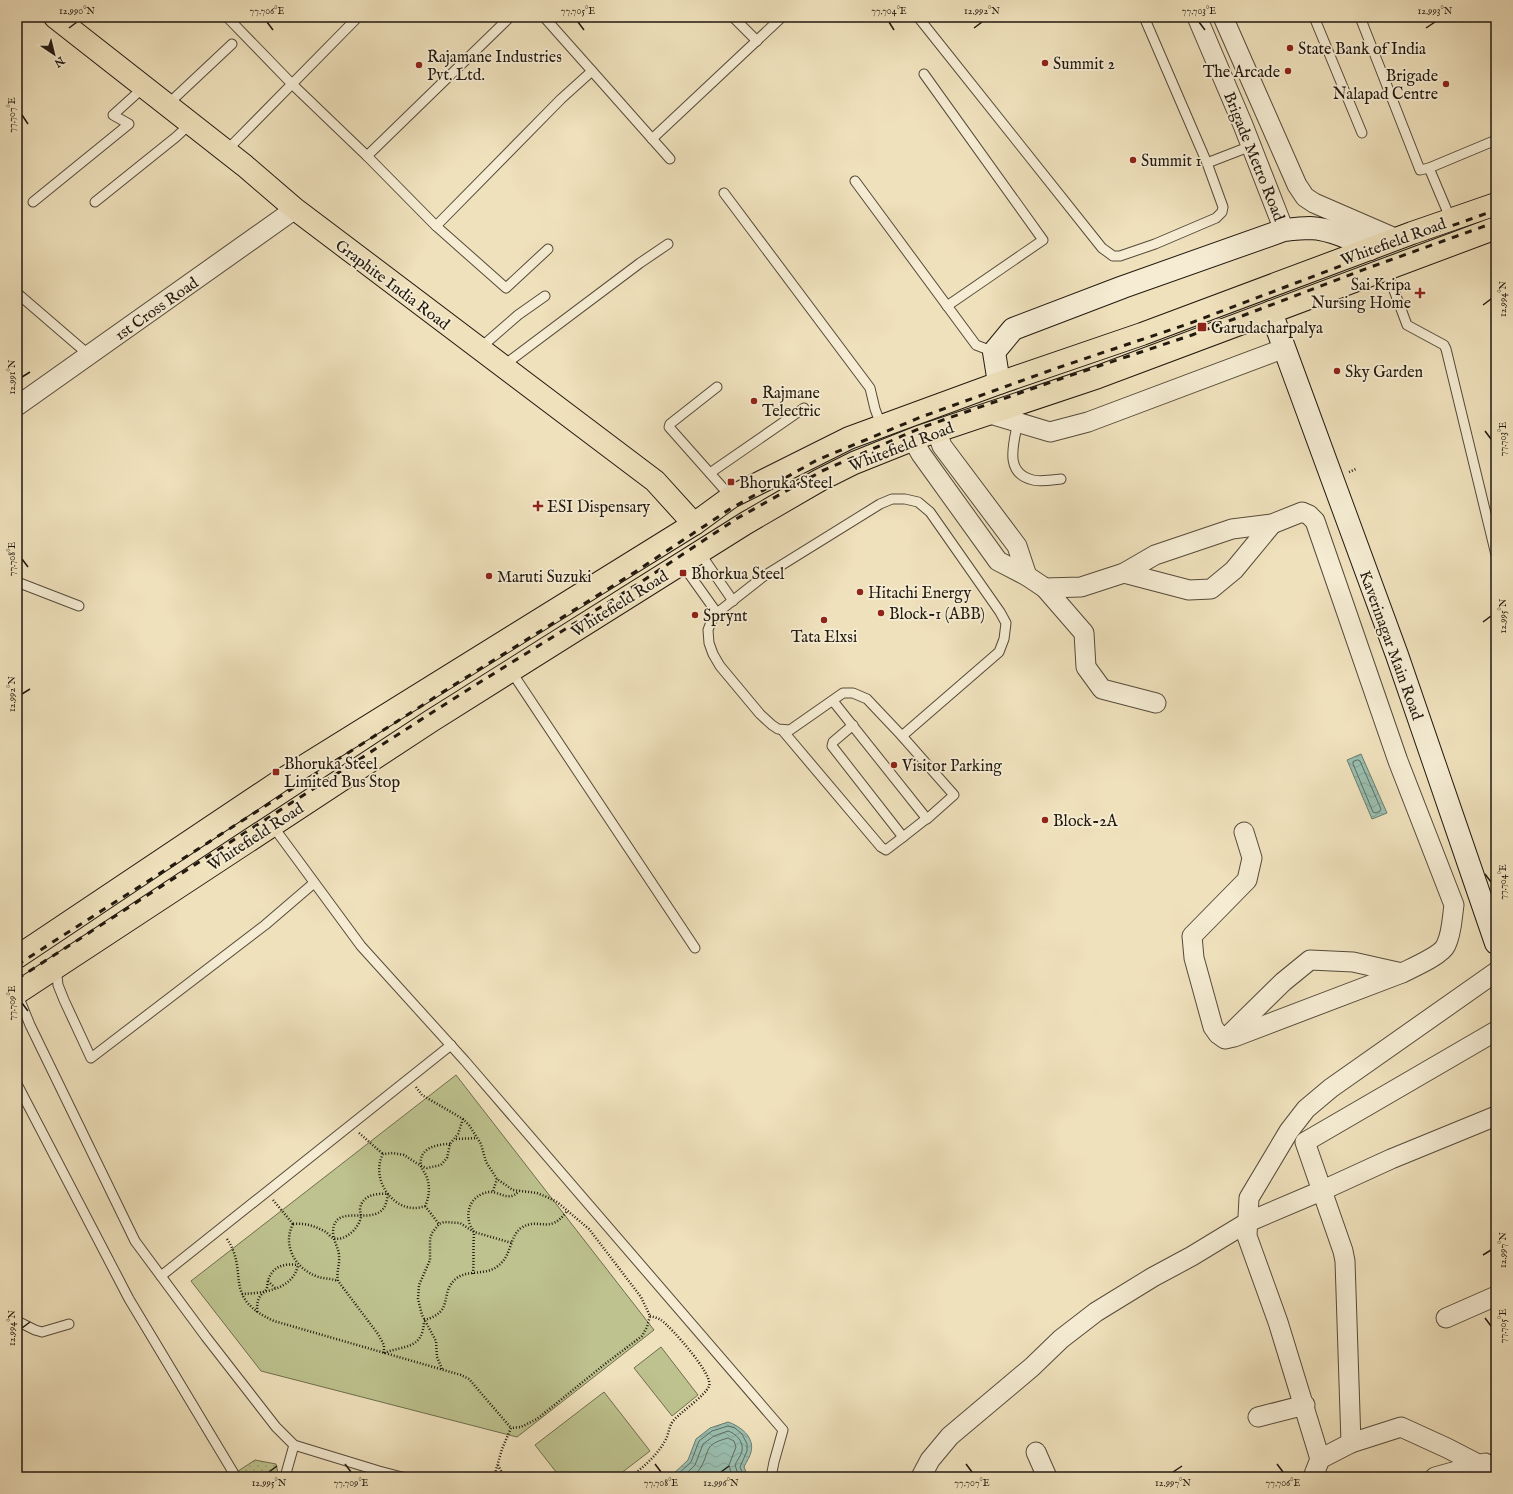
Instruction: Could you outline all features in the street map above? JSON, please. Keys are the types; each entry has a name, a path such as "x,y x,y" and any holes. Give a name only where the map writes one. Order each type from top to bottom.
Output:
{"main road":[{"name":"Graphite India Road","path":"55,17 191,123 295,209 655,481 694,524"},
{"name":"Whitefield Road","path":"731,497 849,438 881,425 1142,334 1397,239 1496,204"},
{"name":"Whitefield Road","path":"17,993 431,721 691,559 746,523 806,488 854,463 913,440 1098,377 1496,228"},
{"path":"793,466 806,488"},
{"path":"694,524 731,497"},
{"name":"Whitefield Road","path":"17,957 280,781 694,524"}],"street":[{"name":"Brigade Metro Road","path":"1197,17 1251,146 1284,230"},
{"name":"Brigade Metro Road","path":"1223,17 1297,185 1305,197 1314,203 1397,239"},
{"name":"1st Cross Road","path":"17,406 295,209"},
{"path":"999,383 994,352 1013,329 1128,285 1284,230 1310,228 1328,231 1339,234 1370,249"},
{"name":"Kaverinagar Main Road","path":"1271,312 1397,655 1496,943"},
{"path":"990,414 1018,421 1050,432 1088,422 1285,348"},
{"path":"937,432 942,446 1017,546 1028,576"},
{"path":"913,440 921,454 998,561 1028,576 1045,588 1084,633 1086,667 1102,689 1156,703"},
{"path":"1045,588 1081,587 1124,573 1155,555 1232,529 1272,524 1302,512 1309,515 1315,521 1398,761 1454,905 1451,928 1446,947 1423,963 1402,973 1234,1037 1225,1039 1218,1034 1213,1027 1194,958 1192,936 1247,880 1252,858 1244,832"},
{"path":"1124,573 1189,590 1211,589 1234,570 1272,524"},
{"path":"1225,1039 1283,982 1310,960 1353,962 1402,973"},
{"path":"1313,1477 1320,1458 1305,1405 1278,1322 1247,1236 1249,1198 1289,1131 1306,1109 1331,1088 1496,972"},
{"path":"1351,1443 1345,1261 1343,1251 1305,1142 1496,1031"},
{"path":"921,1477 930,1460 950,1436 1032,1367 1061,1339 1096,1312 1153,1276 1192,1256 1248,1222 1391,1159 1496,1116"},
{"path":"1446,1318 1496,1296"},
{"path":"1258,1417 1305,1405"},
{"path":"1320,1458 1351,1443 1401,1427 1448,1448 1490,1464"},
{"path":"1036,1452 1047,1477"},
{"path":"1435,1477 1490,1464"}],"lane":[{"path":"17,20 20,17"},
{"path":"227,17 292,84 367,156 436,226 506,288 548,249"},
{"path":"226,152 358,17"},
{"path":"367,156 510,17"},
{"path":"544,17 670,160"},
{"path":"733,17 757,41"},
{"path":"652,139 782,17"},
{"path":"918,17 1102,248 1113,256 1120,256 1155,244 1219,215 1222,212 1223,207 1207,163 1144,17"},
{"path":"1314,17 1362,133"},
{"path":"1360,17 1420,170 1429,168 1496,140"},
{"path":"167,105 232,44"},
{"path":"436,226 561,99 592,71"},
{"path":"924,74 1043,240 947,306"},
{"path":"33,202 129,124 114,115 144,87"},
{"path":"95,202 176,137 191,123"},
{"path":"1207,163 1251,146"},
{"path":"1429,168 1451,220"},
{"path":"855,181 976,345 994,352"},
{"path":"724,193 870,388 875,410 881,425"},
{"path":"503,366 640,263 668,244"},
{"path":"1386,270 1407,325 1444,345 1446,349 1496,555"},
{"path":"17,293 89,355"},
{"path":"479,349 518,315 545,296"},
{"path":"717,387 669,425 673,433 731,497"},
{"path":"710,473 804,408"},
{"path":"1018,421 1013,452 1014,466 1020,475 1033,481 1061,479"},
{"path":"783,730 881,847 886,850 954,796 902,736 867,699 853,693 843,693 790,730 783,730 772,725 760,714 720,666 712,654 709,644 708,630 717,613 764,576 880,504 892,499 905,499 918,502 930,512 1006,622 1004,639 999,652 902,736"},
{"path":"691,559 733,600"},
{"path":"691,559 717,613"},
{"path":"17,582 79,606"},
{"path":"511,671 694,948"},
{"path":"833,700 926,819"},
{"path":"852,725 833,742 832,746 903,837"},
{"path":"272,825 361,946 451,1045 783,1430 771,1477"},
{"path":"56,967 58,985 91,1058 265,925 314,883"},
{"path":"17,993 30,1025 135,1241 206,1337 276,1427 294,1445 402,1477"},
{"path":"161,1276 451,1045"},
{"path":"17,1084 129,1299 236,1477"},
{"path":"17,1321 42,1332 69,1324"},
{"path":"285,1477 294,1445"}],"path":[{"path":"409,1078 422,1095 463,1119 481,1144 486,1162 497,1180 508,1188 518,1192 544,1195 557,1202 589,1229 641,1297 650,1316 647,1327 642,1336 537,1419 521,1427 511,1428"},
{"path":"350,1125 383,1154 393,1153 404,1155 427,1168 441,1165 447,1158 450,1144 456,1139 463,1119"},
{"path":"456,1139 477,1138"},
{"path":"425,1206 429,1189 422,1166 423,1155 426,1151 437,1144 450,1144"},
{"path":"383,1154 379,1161 378,1171 381,1182 388,1194 406,1207 416,1208 425,1206"},
{"path":"493,1191 497,1180"},
{"path":"473,1274 474,1232 468,1218 472,1202 483,1193 493,1191 508,1197 513,1196 518,1192"},
{"path":"266,1192 293,1224 307,1224 313,1226 333,1238 340,1238 348,1235 357,1226 361,1215 361,1204 368,1197 377,1194 388,1194"},
{"path":"338,1281 337,1274 339,1257 338,1248 333,1238 334,1225 340,1218 352,1215 371,1216 382,1210 388,1194"},
{"path":"425,1206 439,1224"},
{"path":"424,1320 435,1317 443,1310 446,1303 448,1290 453,1282 460,1276 486,1272 500,1265 509,1253 514,1236 520,1229 529,1224 549,1225 558,1222 567,1211"},
{"path":"442,1370 437,1357 436,1341 424,1320 419,1308 418,1299 419,1285 430,1260 430,1239 432,1232 439,1224 448,1222 460,1223 474,1232 512,1243"},
{"path":"293,1224 289,1235 289,1245 293,1256 299,1265 304,1270 315,1276 332,1278 338,1281 378,1334 384,1345 384,1353"},
{"path":"220,1229 233,1251 239,1287 242,1294 251,1307 257,1312 274,1321 461,1375 469,1379 511,1428"},
{"path":"257,1312 258,1300 266,1290 272,1272 280,1266 288,1264 299,1265"},
{"path":"242,1294 255,1294 290,1282 296,1274 299,1265"},
{"path":"268,1281 276,1288"},
{"path":"631,1477 655,1456 667,1438 673,1421 710,1386 710,1382 704,1370 682,1341 660,1319 650,1316"},
{"path":"384,1353 394,1349 405,1348 416,1342 423,1330 424,1320"},
{"path":"494,1477 502,1449 511,1428"},
{"path":"498,1463 499,1469 504,1477"}],"green space":[{"path":"456,1075 654,1330 517,1437 261,1371 191,1281"},
{"path":"661,1347 698,1395 672,1416 634,1368"},
{"path":"604,1392 650,1451 616,1477 560,1477 535,1445"},
{"path":"255,1460 276,1464 279,1477 229,1477"}],"water":[{"path":"1361,754 1387,813 1372,819 1347,760"},
{"path":"728,1422 742,1429 749,1437 751,1442 752,1447 750,1456 744,1467 748,1477 670,1477 688,1460 696,1439 710,1428"}],"railway":[{"path":"17,965 454,685 635,572 730,509 817,460 921,417 1057,368 1188,324 1364,257 1496,210"},
{"path":"17,979 461,694 641,582 736,519 822,471 923,427 1192,335 1368,268 1496,222"}],"place":[{"name":"State Bank of India","path":"1290,48"},
{"name":"Summit 2","path":"1045,63"},
{"name":"Rajamane Industries Pvt. Ltd.","path":"419,65"},
{"name":"The Arcade","path":"1288,71"},
{"name":"Brigade Nalapad Centre","path":"1446,84"},
{"name":"Summit 1","path":"1133,160"},
{"name":"Sai Kripa Nursing Home","path":"1420,293"},
{"name":"Garudacharpalya","path":"1202,327"},
{"name":"Sky Garden","path":"1337,371"},
{"name":"Rajmane Telectric","path":"754,401"},
{"name":"Bhoruka Steel","path":"731,482"},
{"name":"ESI Dispensary","path":"538,506"},
{"name":"Bhorkua Steel","path":"683,573"},
{"name":"Maruti Suzuki","path":"489,576"},
{"name":"Hitachi Energy","path":"860,592"},
{"name":"Block-1 (ABB)","path":"881,613"},
{"name":"Sprynt","path":"695,615"},
{"name":"Tata Elxsi","path":"824,620"},
{"name":"Visitor Parking","path":"894,765"},
{"name":"Bhoruka Steel Limited Bus Stop","path":"276,772"},
{"name":"Block-2A","path":"1045,820"}]}
